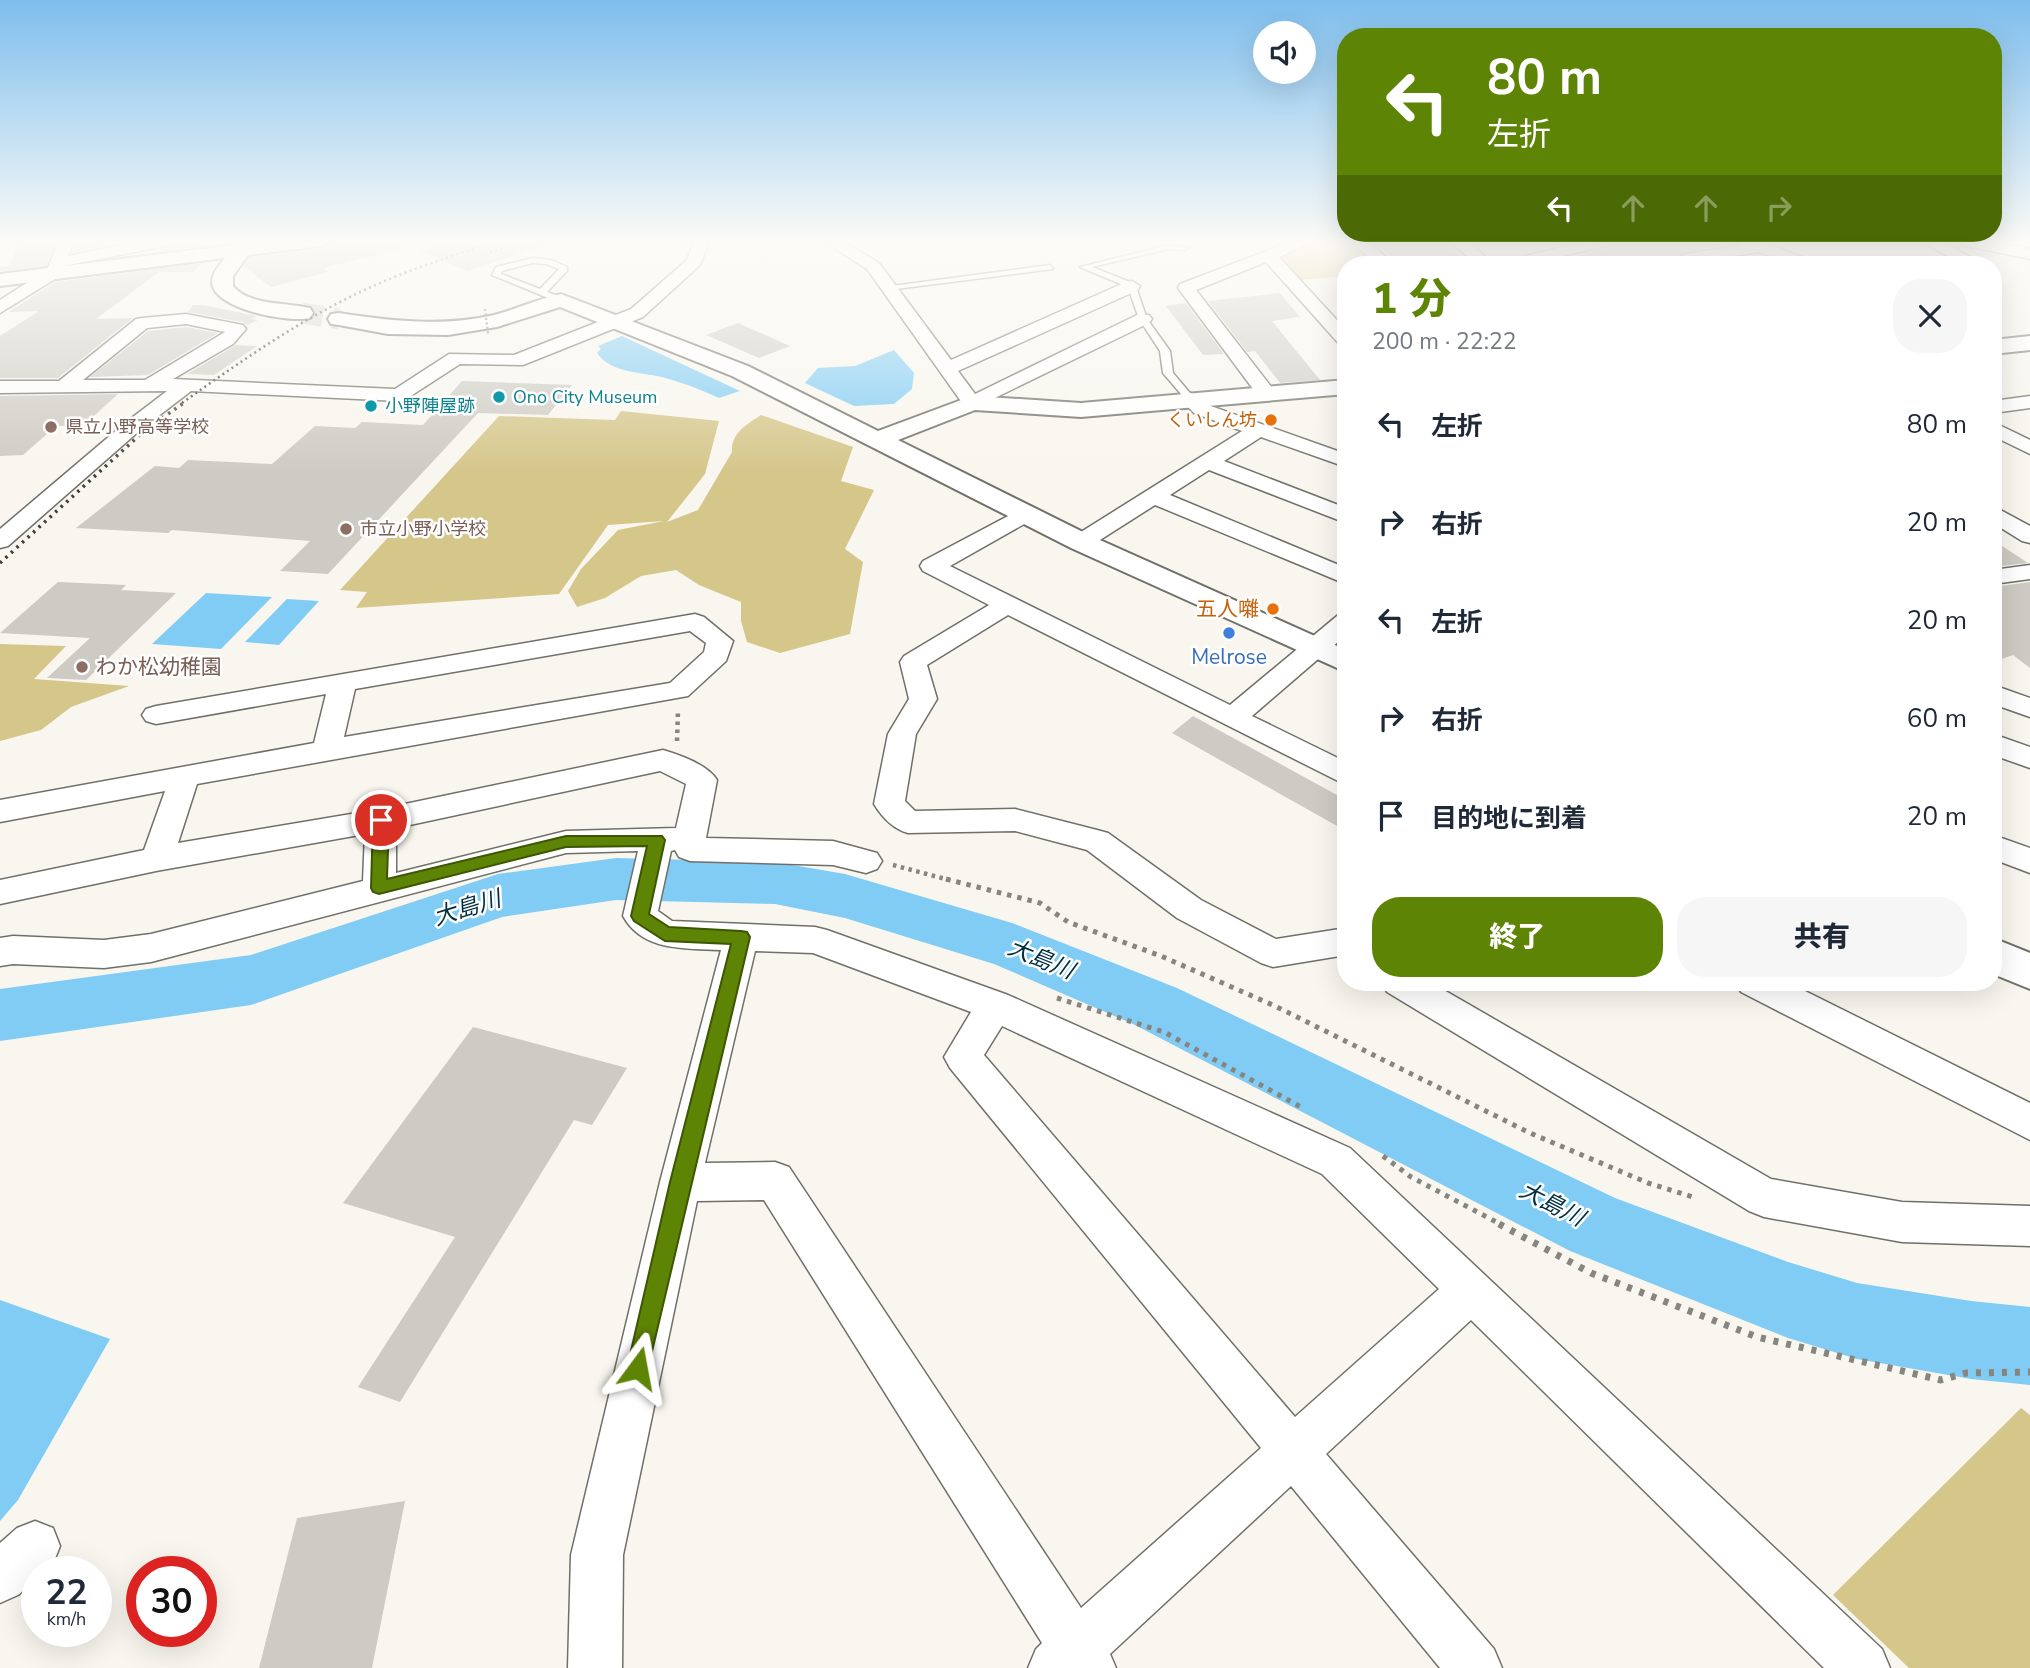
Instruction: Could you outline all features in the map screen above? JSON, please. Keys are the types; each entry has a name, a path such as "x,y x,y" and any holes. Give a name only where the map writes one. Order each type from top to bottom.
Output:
{"street":[{"path":"339,319 412,330 449,328 507,318"},
{"path":"609,318 740,371 1081,542 1337,658"},
{"path":"0,387 187,385 399,395 456,359 516,361 622,318"},
{"path":"910,318 972,402 1082,410 1337,388"},
{"path":"947,369 1061,318"},
{"path":"1209,318 1266,393"},
{"path":"1325,318 1337,331"},
{"path":"64,386 142,323 186,319 237,329 227,340 149,385"},
{"path":"877,440 972,402 1143,319"},
{"path":"2002,346 2030,343"},
{"path":"0,541 132,427 187,385"},
{"path":"1190,399 1201,409 1337,458"},
{"path":"2002,406 2030,402"},
{"path":"1081,542 1258,430"},
{"path":"2002,433 2030,448"},
{"path":"1208,462 1337,512"},
{"path":"1152,496 1337,573"},
{"path":"1025,514 932,566 1337,770"},
{"path":"2002,519 2030,536"},
{"path":"2002,576 2030,572"},
{"path":"1008,604 913,662 923,699 902,734 890,803 898,813 908,822 1015,820 1097,841 1189,909 1273,953 1337,946"},
{"path":"0,811 327,750 678,690 717,655 720,641 695,622 156,715"},
{"path":"1232,718 1337,629"},
{"path":"327,750 343,682"},
{"path":"2002,697 2030,708"},
{"path":"2002,722 2030,714"},
{"path":"2002,747 2030,758"},
{"path":"0,892 156,859 381,820 663,760 702,780 690,849 833,853 866,861"},
{"path":"156,859 184,777"},
{"path":"379,888 381,820"},
{"path":"0,952 13,950 104,954 151,948 566,842 690,838"},
{"path":"657,840 640,916 665,934 815,940 995,1006 1336,1160 1863,1668"},
{"path":"2002,850 2030,861"},
{"path":"595,1668 597,1555 680,1182 741,937"},
{"path":"2002,959 2030,972"},
{"path":"1415,991 1764,1197 1902,1222 2030,1226"},
{"path":"1772,991 2030,1122"},
{"path":"995,1006 963,1057 1475,1668"},
{"path":"680,1182 775,1181 1073,1661 1294,1452 1471,1290"}],"lane":[{"path":"1143,319 1165,351 1168,373 1190,399"}],"path":[{"path":"486,318 488,334"},
{"path":"866,861 908,868 1040,903 1068,922 1161,956 1275,1006 1530,1133 1648,1183 1701,1200"}],"shaded area":[{"path":"621,411 719,421 705,474 667,522 698,510 732,452 737,435 761,415 853,447 841,481 874,490 845,549 863,562 850,634 780,653 747,642 741,621 741,602 699,585 676,570 641,576 605,598 577,607 568,591 581,569 618,530 664,521 608,525 559,594 356,608 367,592 340,590 499,416 615,420"},
{"path":"0,644 66,646 34,679 129,686 71,707 41,730 0,741"},
{"path":"2021,1408 2030,1415 2030,1668 1909,1668 1833,1595"}],"water":[{"path":"622,336 740,391 719,398 676,381 618,368 603,360 597,353 601,349 598,346"},
{"path":"894,350 914,373 912,389 894,404 854,406 805,383 818,368 855,366"},
{"path":"206,593 272,597 221,649 152,644"},
{"path":"287,599 319,601 279,645 245,642"},
{"path":"0,1300 110,1339 18,1500 0,1521"}],"building":[{"path":"28,318 133,318 58,378 0,378 0,336"},
{"path":"220,318 258,320 247,325"},
{"path":"1175,318 1197,318 1224,354 1203,355"},
{"path":"1221,318 1294,318 1272,321 1320,380 1280,383 1255,351 1247,352"},
{"path":"738,323 790,346 759,358 706,335"},
{"path":"186,327 218,333 148,375 90,377 148,331"},
{"path":"236,345 257,346 214,375 187,374"},
{"path":"462,381 572,385 548,415 478,413 328,574 280,571 310,541 172,530 168,533 76,528 155,466 179,468 188,460 272,464 315,426 355,428 362,422 423,425"},
{"path":"118,394 84,425 56,426 23,455 0,456 0,396"},
{"path":"2002,546 2028,563 2002,566"},
{"path":"58,582 126,585 121,590 176,593 86,680 47,678 90,638 0,633"},
{"path":"2030,582 2030,668 2013,655 2002,659 2002,586"},
{"path":"1193,716 1337,795 1337,826 1172,733"},
{"path":"473,1027 627,1068 592,1125 574,1120 400,1402 358,1387 455,1237 343,1203"},
{"path":"405,1501 372,1668 259,1668 297,1518"}],"waterway":[{"name":"大島川","path":"0,1015 251,980 498,896 616,879 775,883 845,896 1012,946 1155,1006 1596,1226 1788,1300 1857,1321 1971,1340 2030,1346"}],"tunnel":[{"path":"332,318 339,319"}],"railway":[{"path":"182,403 266,345 312,318"},
{"path":"0,563 144,431 185,402"}],"place":[{"name":"Ono City Museum","path":"499,397"},
{"name":"小野陣屋跡","path":"371,406"},
{"name":"くいしん坊","path":"1271,420"},
{"name":"県立小野高等学校","path":"51,427"},
{"name":"市立小野小学校","path":"346,529"},
{"name":"五人囃","path":"1273,609"},
{"name":"Melrose","path":"1229,633"},
{"name":"わか松幼稚園","path":"82,667"}],"route":[{"path":"381,820 379,888 566,842 657,840 640,916 665,934 741,937 680,1182 638,1368"}]}
